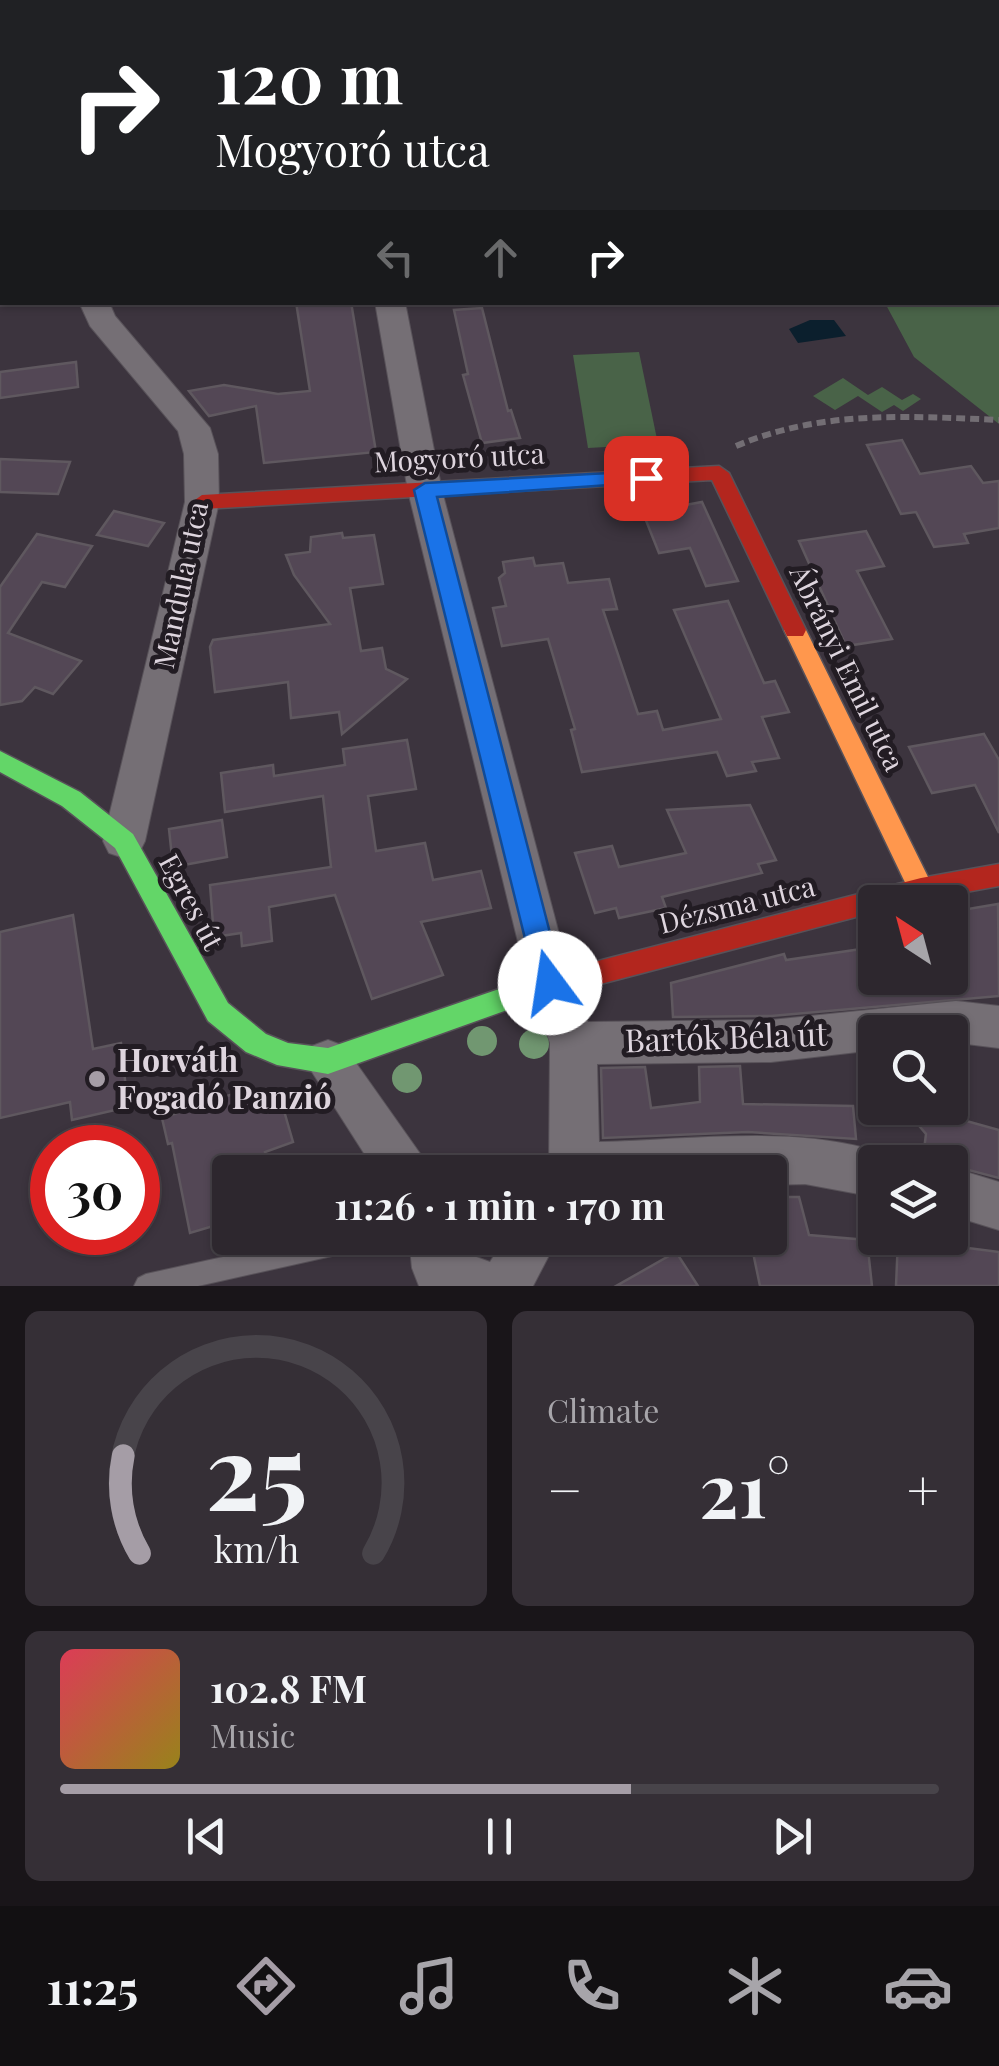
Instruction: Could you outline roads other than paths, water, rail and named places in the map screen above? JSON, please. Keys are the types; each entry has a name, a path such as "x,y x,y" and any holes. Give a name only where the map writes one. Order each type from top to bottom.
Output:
{"street":[{"name":"Mandula utca","path":"95,305 101,319 194,428 201,454 202,502 124,841"},
{"path":"391,305 425,490 550,983 572,1043 574,1155"},
{"name":"Mogyoró utca","path":"202,502 720,473"},
{"name":"Ábrányi Emil utca","path":"720,473 919,885"},
{"name":"Egres út","path":"0,761 71,799 124,841 218,1012 256,1043 287,1056 328,1060"},
{"name":"Dézsma utca","path":"942,885 999,874"},
{"name":"Dézsma utca","path":"328,1060 550,983 858,905"},
{"name":"Bartók Béla út","path":"572,1043 771,1041 956,1022 999,1026"},
{"path":"328,1060 392,1155"},
{"path":"787,1161 805,1160 858,1171"},
{"path":"968,1197 999,1206"},
{"path":"504,1286 523,1255"},
{"path":"433,1264 486,1286"}],"lane":[{"path":"146,1286 284,1255"}],"water":[{"path":"810,320 834,320 846,336 798,343 789,329"}],"place":[{"name":"Horváth Fogadó Panzió","path":"97,1079"}]}
